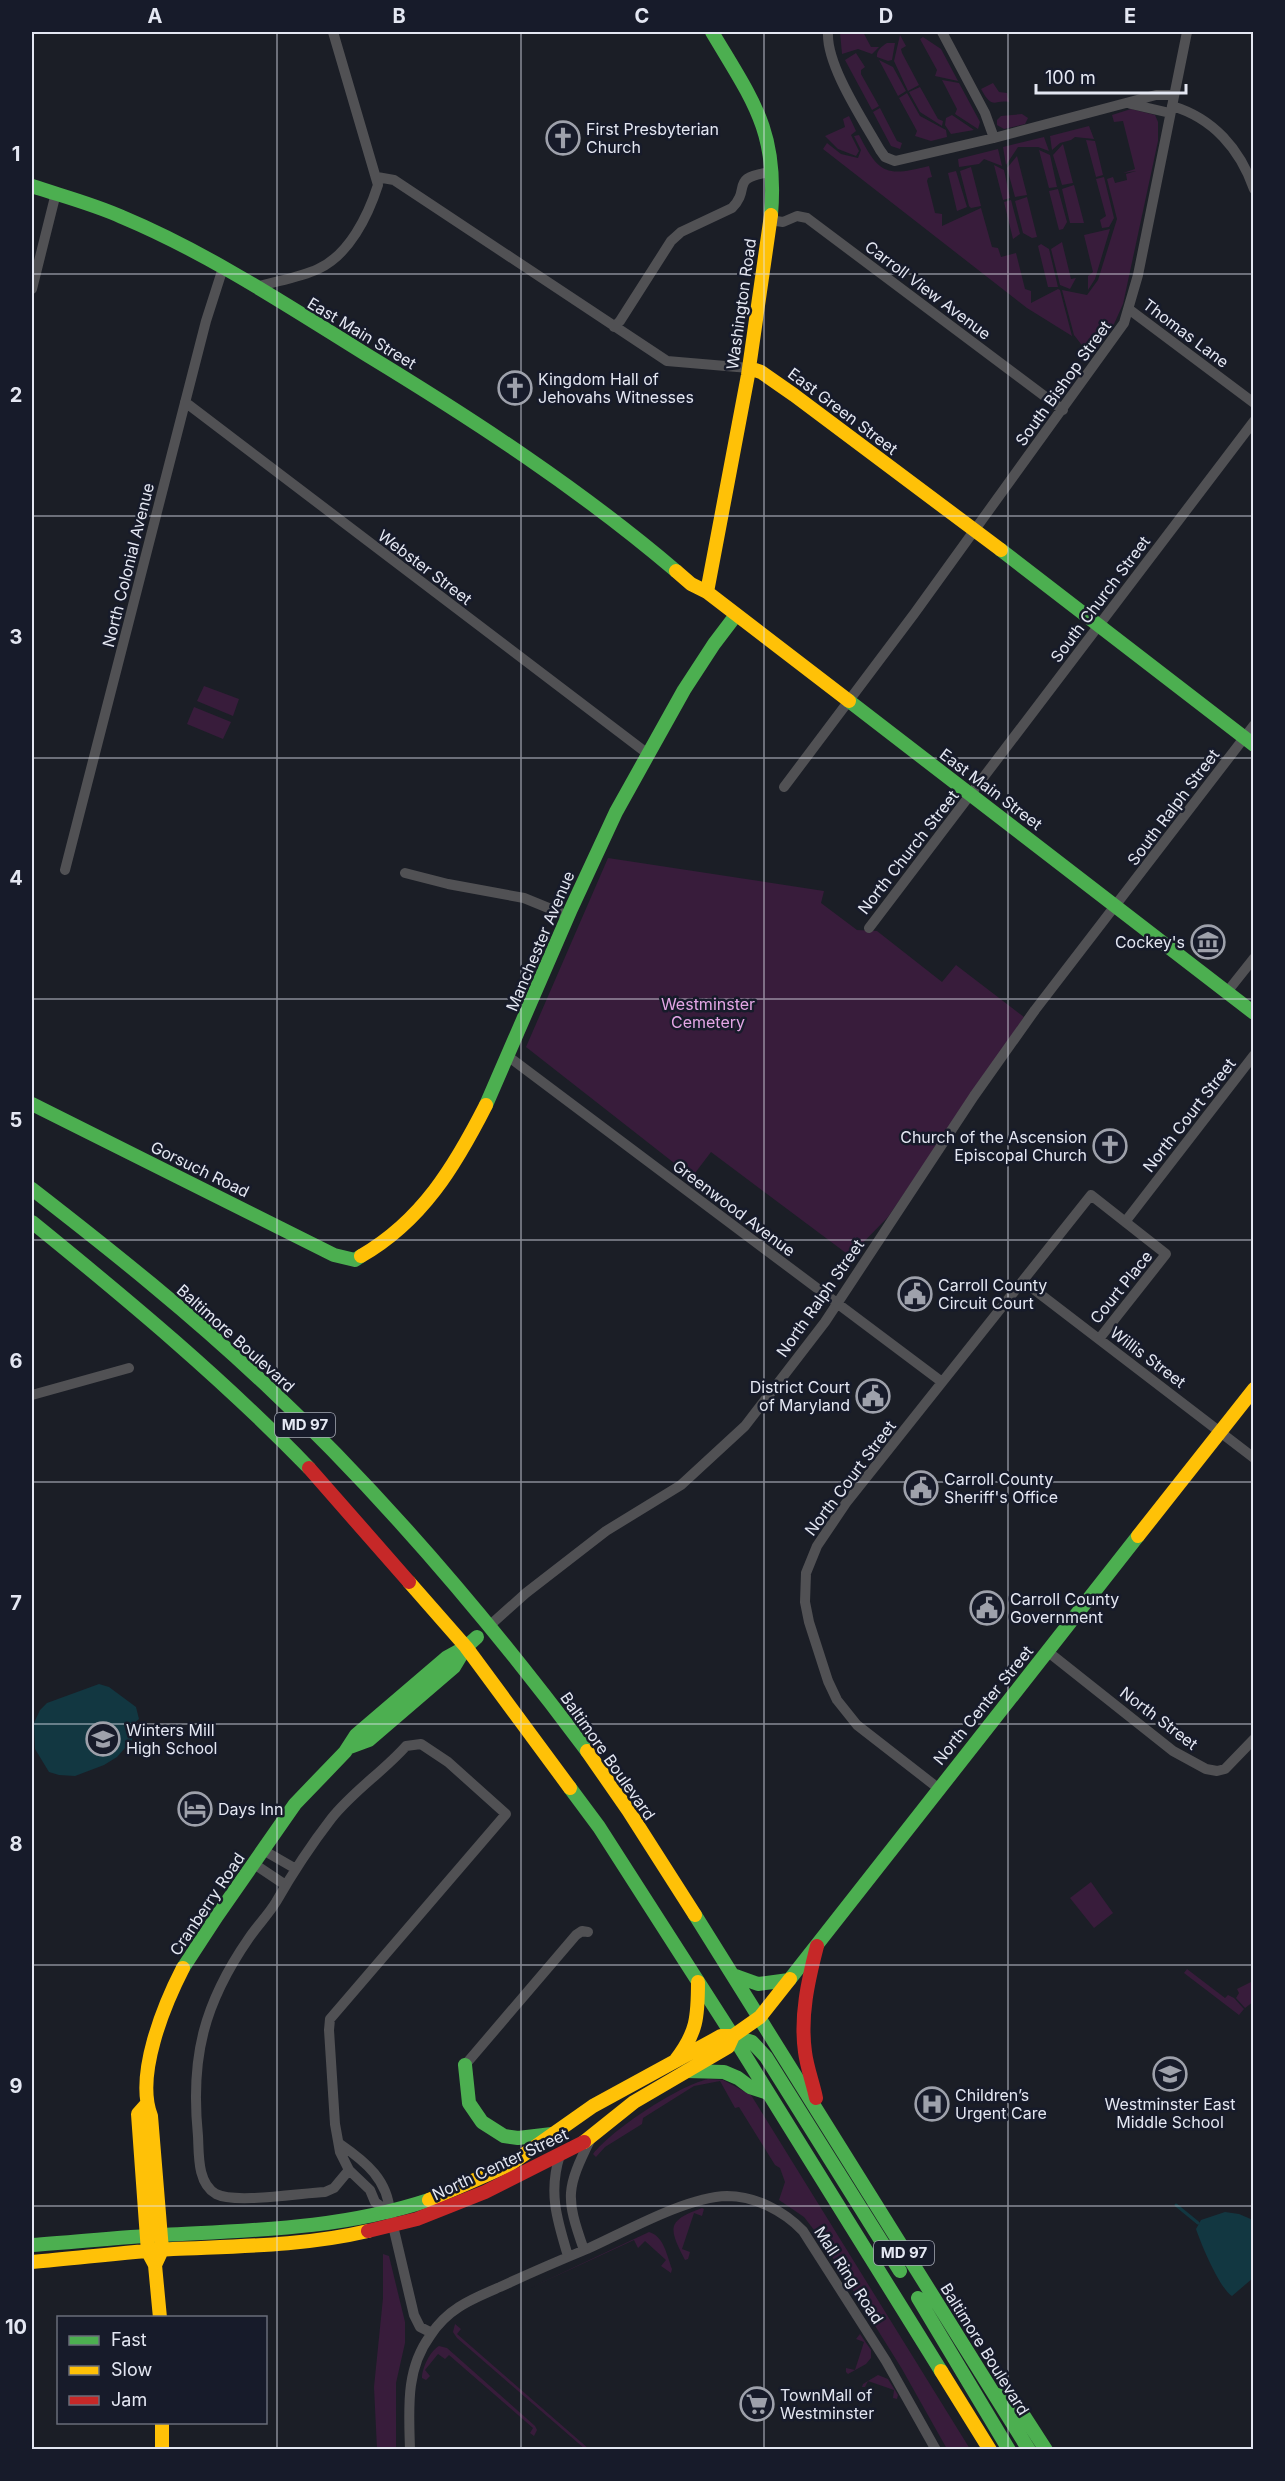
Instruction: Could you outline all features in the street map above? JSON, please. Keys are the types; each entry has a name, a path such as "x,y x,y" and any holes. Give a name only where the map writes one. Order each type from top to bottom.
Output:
{"main road":[{"name":"Washington Road","path":"707,592 749,368 769,220 771,172 770,148 758,111 712,32"},
{"name":"East Main Street","path":"32,186 92,205 137,223 223,268 462,415 526,458 651,550 671,558 687,569 707,592 736,615 1254,1013"},
{"name":"East Green Street","path":"749,368 761,372 794,394 1249,741"},
{"name":"Manchester Avenue","path":"355,1260 384,1245 416,1214 467,1143 509,1057 568,916 613,819 708,649 736,615"},
{"name":"Gorsuch Road","path":"32,1104 334,1254 355,1260"},
{"name":"Baltimore Boulevard","path":"32,1189 114,1253 214,1339 287,1407 401,1523 489,1626 600,1769 670,1874 914,2269 1029,2450"},
{"name":"MD 97","path":"32,1222 139,1310 268,1426 309,1469 466,1647 599,1827 733,2036 990,2450"},
{"name":"North Center Street","path":"32,2245 417,2219 469,2200 591,2138 634,2102 728,2047 733,2036 760,2017 817,1946 938,1788 1254,1389"},
{"name":"Cranberry Road","path":"160,2316 155,2251 161,2235 151,2116 146,2105 151,2050 163,2007 209,1927 301,1798 350,1747 356,1735 446,1658 466,1647 477,1637"},
{"path":"817,1946 803,2007 805,2056 813,2081 817,2110"},
{"path":"733,1976 758,1984 789,1980"},
{"path":"675,2061 696,2031 699,2016 698,1982"},
{"name":"North Center Street","path":"32,2262 155,2251 289,2244 345,2236 391,2219 509,2165 593,2106 721,2036 733,2036"},
{"path":"733,2036 747,2038 755,2043 766,2057 910,2285 1010,2450"},
{"path":"465,2065 469,2103 482,2122 504,2136 518,2138 555,2133"},
{"path":"687,2071 724,2072 750,2087 768,2093"},
{"name":"Cranberry Road","path":"146,2105 138,2114 146,2236 155,2251"},
{"path":"560,2155 593,2106"},
{"path":"994,2393 1016,2402 1046,2450"},
{"path":"162,2424 162,2450"}],"street":[{"path":"256,287 326,266 341,253 356,232 378,185 333,32"},
{"path":"828,32 828,45 836,68 880,150 885,157 895,161 994,138 1156,95 1205,120 1226,140 1244,165 1254,189"},
{"path":"942,32 985,113 994,138"},
{"name":"South Bishop Street","path":"784,787 975,531 1124,323 1130,309 1187,32"},
{"path":"1128,103 1172,105"},
{"path":"614,327 627,311 671,241 681,232 732,208 737,202 741,184 747,178 771,172"},
{"name":"East Green Street","path":"377,177 394,180 667,361 749,368"},
{"path":"32,289 56,194"},
{"name":"Carroll View Avenue","path":"769,220 783,222 797,216 807,218 1063,410"},
{"name":"North Colonial Avenue","path":"65,870 185,402 223,268"},
{"name":"Thomas Lane","path":"1130,309 1254,403"},
{"name":"Webster Street","path":"185,402 648,754"},
{"name":"South Church Street","path":"971,795 1254,421"},
{"name":"South Ralph Street","path":"1116,906 1249,741 1254,725"},
{"name":"North Church Street","path":"869,928 971,795"},
{"path":"405,873 448,884 524,898 568,916"},
{"name":"North Ralph Street","path":"477,1637 570,1557 606,1531 681,1485 746,1426 836,1304 974,1096 1035,1010 1116,906"},
{"path":"1227,992 1254,958"},
{"name":"North Court Street","path":"938,1788 857,1725 837,1700 813,1640 805,1602 810,1560 833,1520 1091,1195 1125,1222 1254,1055"},
{"name":"Greenwood Avenue","path":"509,1057 942,1382"},
{"name":"Court Place","path":"1099,1339 1166,1254 1125,1222"},
{"name":"Willis Street","path":"1023,1281 1254,1458"},
{"path":"32,1395 129,1368"},
{"name":"North Street","path":"1047,1651 1173,1751 1206,1769 1217,1771 1225,1768 1254,1738"},
{"path":"349,2170 330,2191 236,2198 220,2196 211,2190 201,2174 197,2128 199,2046 207,2016 224,1977 275,1902 284,1884 332,1818 406,1746 421,1744 431,1749 506,1814 330,2019 335,2124 340,2152 349,2170 370,2190 375,2202 391,2219"},
{"path":"263,1850 296,1869"},
{"path":"254,1864 284,1884"},
{"path":"465,2065 576,1935 582,1931 588,1932"},
{"path":"584,2250 572,2214 569,2193 591,2138"},
{"path":"340,2144 359,2157 382,2184 389,2198 391,2219 414,2315 420,2326 432,2333"},
{"path":"560,2155 555,2172 554,2206 568,2256"},
{"name":"Mall Ring Road","path":"410,2450 411,2378 419,2353 432,2333 453,2312 465,2303 677,2209 705,2199 737,2197 759,2202 772,2208 797,2225 808,2238 886,2361 936,2450"}],"green space":[{"path":"840,32 863,32 871,47 879,47 872,54 858,49 842,54"},
{"path":"900,35 906,46 901,49 902,53 919,85 908,91 894,61"},
{"path":"923,37 941,49 958,81 935,76 937,70 920,39"},
{"path":"887,43 895,43 892,60 888,61 877,57 878,51"},
{"path":"856,53 865,67 861,70 861,74 879,106 872,110 845,60"},
{"path":"879,60 893,67 906,91 898,96"},
{"path":"942,80 959,83 980,122 978,129 955,114 957,109"},
{"path":"993,83 999,92 1007,93 1009,102 994,103 988,100 981,89"},
{"path":"920,87 938,119 943,121 942,126 920,112 909,92"},
{"path":"907,93 920,116 946,130 947,137 931,141 915,136 917,131 899,98"},
{"path":"880,108 897,141 902,143 900,149 891,146 873,112"},
{"path":"1131,109 1155,115 1158,122 1158,141 1123,304 1114,324 1091,357 1074,335 1062,290 1087,295 1098,280 1117,219 1107,179 1113,177 1115,183 1127,180 1126,174 1136,171 1123,173 1135,169 1123,121 1114,122 1112,115"},
{"path":"1022,114 1028,118 1025,124 1004,129 997,125 997,120 1001,116"},
{"path":"952,115 974,130 951,134 945,125 946,118"},
{"path":"849,116 856,131 851,135 859,151 856,156 838,149 825,136 845,127 843,119"},
{"path":"1089,126 1094,139 1075,137 1060,143 1052,150 1050,136"},
{"path":"859,135 872,158 885,169 903,171 929,166 932,177 927,181 935,213 942,214 942,226 981,208 992,247 998,248 1001,257 1016,253 1025,289 1031,291 1031,303 1060,290 1072,336 1027,308 823,149 827,143 841,154 858,158 861,150 854,136"},
{"path":"1044,137 1049,151 1038,147 1018,147 1006,165 1003,147"},
{"path":"1086,140 1095,141 1103,175 1096,177"},
{"path":"1063,144 1073,183 1062,185 1053,155"},
{"path":"998,149 1002,166 984,159 979,164 959,167 958,159"},
{"path":"1039,150 1050,155 1057,187 1049,188"},
{"path":"1017,156 1027,195 1015,197 1007,168"},
{"path":"994,165 1004,170 1010,198 1003,200"},
{"path":"971,167 981,206 971,208 960,171"},
{"path":"956,171 967,207 957,211 948,173"},
{"path":"1104,177 1114,218 1109,227 1102,228 1100,220 1106,216 1096,179"},
{"path":"1074,185 1084,223 1070,223 1062,189"},
{"path":"1058,189 1067,222 1063,229 1059,230 1049,191"},
{"path":"1027,197 1037,237 1032,238 1023,233 1015,201"},
{"path":"1011,200 1020,234 1013,239 1004,202"},
{"path":"1110,229 1095,279 1088,290 1088,276 1093,272 1084,235"},
{"path":"1062,242 1071,279 1076,278 1070,289 1060,285 1051,249"},
{"path":"1041,244 1049,249 1058,287 1048,287 1038,246"},
{"path":"204,686 239,699 233,716 197,701"},
{"path":"194,707 231,722 223,739 187,724"},
{"name":"Westminster Cemetery","path":"608,858 824,891 821,903 857,930 877,931 942,982 956,965 1024,1017 888,1217 850,1256 711,1152 692,1177 526,1047"},
{"path":"1091,1882 1113,1913 1094,1928 1070,1898"},
{"path":"1187,1969 1225,1998 1228,1995 1234,1998 1244,2009 1239,2015 1184,1973"},
{"path":"1253,1981 1253,2002 1245,2008 1236,1998 1239,1993 1237,1989"},
{"path":"708,2079 723,2080 751,2095 970,2449 947,2449 902,2369 821,2239 804,2217 779,2200 785,2182 780,2168 775,2165 739,2107 735,2108 720,2081 694,2086 643,2118 642,2124 605,2147 596,2157 593,2154 615,2133 646,2110 695,2083"},
{"path":"704,2209 702,2216 694,2213 682,2249 690,2252 688,2259 685,2260 676,2240 674,2226 682,2217"},
{"path":"649,2232 662,2242 672,2269 671,2273 661,2266 666,2260 645,2241 638,2248 634,2240 530,2288"},
{"path":"383,2254 389,2256 405,2322 405,2343 396,2383 396,2449 377,2449 374,2387 383,2298"},
{"path":"455,2324 461,2329 457,2334 589,2449 585,2449 457,2338 453,2332"},
{"path":"860,2334 871,2350 871,2358 866,2364 848,2374 846,2368 855,2370 864,2342 856,2339"},
{"path":"439,2346 447,2348 535,2426 537,2430 534,2436 530,2433 533,2428 449,2355 445,2359 438,2354 425,2370 430,2376 426,2380 422,2378 427,2360"},
{"path":"878,2375 888,2379 898,2395 897,2399 893,2398 894,2390 868,2381"}],"water":[{"path":"99,1684 109,1687 136,1707 139,1719 132,1725 134,1732 132,1740 117,1757 104,1765 75,1776 49,1772 35,1749 34,1723 40,1710 47,1703"},
{"path":"1225,2212 1239,2214 1253,2220 1253,2278 1232,2296 1217,2276 1196,2229 1201,2220"}],"waterway":[{"path":"1176,2205 1198,2223"}],"traffic: fast":[{"path":"712,32 740,78 760,118 770,161 771,215"},
{"path":"32,186 89,204 154,231 247,281 447,405 526,457 603,512 676,571"},
{"path":"1001,550 1254,745"},
{"path":"486,1105 616,812 684,690 736,615"},
{"path":"849,701 1254,1013"},
{"path":"32,1104 334,1255 355,1260 361,1256"},
{"path":"32,1189 121,1259 237,1358 352,1470 434,1560 512,1654 587,1751"},
{"path":"32,1222 209,1372 309,1468"},
{"path":"790,1979 1138,1536"},
{"path":"183,1968 295,1804 345,1752 356,1735 446,1658 466,1647 477,1637"},
{"path":"350,1747 369,1740 454,1667 466,1647"},
{"path":"570,1788 599,1827 733,2036 941,2371"},
{"path":"695,1915 1029,2450"},
{"path":"733,1975 758,1984 789,1980"},
{"path":"733,2036 752,2042 766,2057 900,2271"},
{"path":"465,2065 469,2103 482,2122 504,2136 518,2138 552,2134"},
{"path":"687,2071 724,2072 750,2087 768,2093"},
{"path":"32,2245 298,2226 363,2217 429,2200"},
{"path":"918,2298 1009,2450"},
{"path":"995,2394 1015,2402 1046,2450"}],"traffic: slow":[{"path":"707,592 748,375 771,215"},
{"path":"749,368 761,372 794,395 1001,550"},
{"path":"676,571 691,584 707,592 849,701"},
{"path":"361,1256 402,1226 435,1190 462,1149 486,1105"},
{"path":"1138,1536 1254,1389"},
{"path":"409,1582 466,1647 570,1788"},
{"path":"587,1751 695,1915"},
{"path":"155,2265 162,2250 147,2081 149,2061 160,2020 183,1968"},
{"path":"584,2142 634,2102 728,2047 733,2036 760,2017 790,1979"},
{"path":"675,2061 688,2042 695,2024 698,1982"},
{"path":"429,2200 509,2165 593,2106 721,2036 733,2036"},
{"path":"146,2105 138,2114 148,2252 155,2265 160,2316"},
{"path":"32,2262 155,2250 320,2240 368,2231"},
{"path":"941,2371 990,2450"},
{"path":"162,2424 162,2450"}],"traffic: jam":[{"path":"309,1468 409,1582"},
{"path":"816,2098 806,2058 804,2012 817,1946"},
{"path":"368,2231 417,2219 485,2192 584,2142"}],"place":[{"name":"First Presbyterian Church","path":"563,138"},
{"name":"Kingdom Hall of Jehovahs Witnesses","path":"515,388"},
{"name":"Cockey's","path":"1208,942"},
{"name":"Church of the Ascension Episcopal Church","path":"1110,1146"},
{"name":"Carroll County Circuit Court","path":"915,1294"},
{"name":"District Court of Maryland","path":"873,1396"},
{"name":"Carroll County Sheriff's Office","path":"921,1488"},
{"name":"Carroll County Government","path":"987,1608"},
{"name":"Winters Mill High School","path":"103,1739"},
{"name":"Days Inn","path":"195,1809"},
{"name":"Westminster East Middle School","path":"1170,2074"},
{"name":"Children’s Urgent Care","path":"932,2104"},
{"name":"TownMall of Westminster","path":"757,2404"}]}
